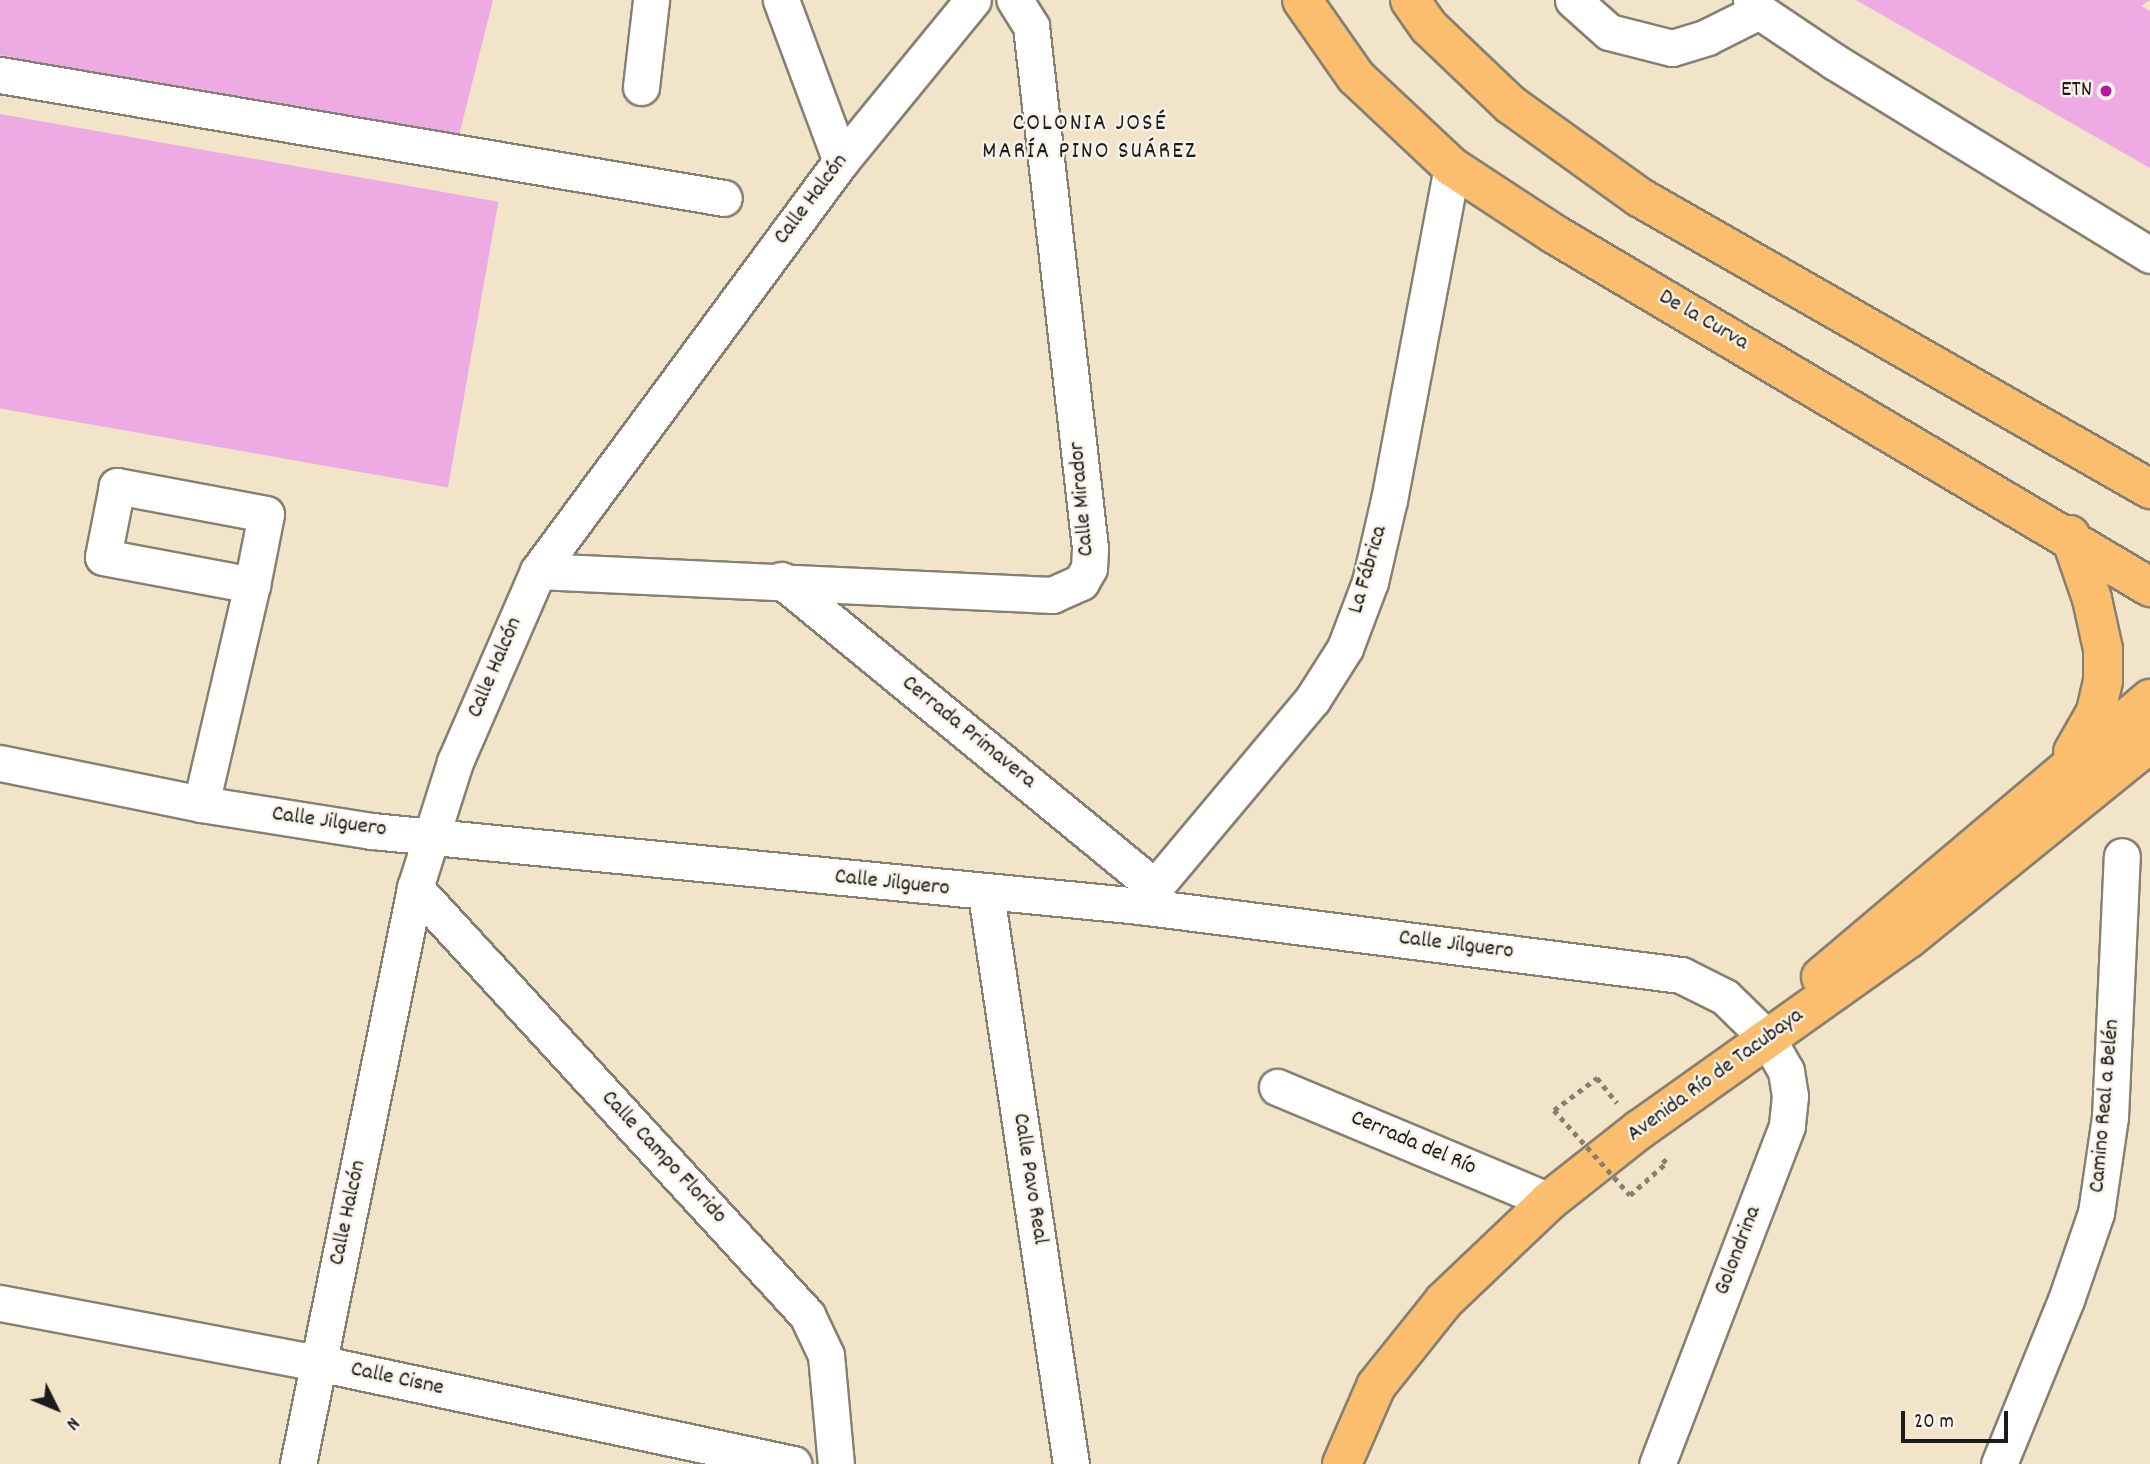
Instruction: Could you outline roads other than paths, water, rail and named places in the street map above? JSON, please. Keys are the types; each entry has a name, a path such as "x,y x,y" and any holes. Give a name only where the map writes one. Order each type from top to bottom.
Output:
{"main road":[{"name":"De la Curva","path":"1302,0 1356,77 1452,167 1566,241 2070,536 2150,587"},
{"path":"1410,0 1429,27 1511,105 1639,197 2150,489"},
{"path":"2064,767 2096,712 2104,681 2092,599 2070,536"},
{"path":"1767,1038 1835,961 2064,767 2150,699"},
{"name":"Avenida Río de Tacubaya","path":"1342,1464 1376,1386 1444,1301 1549,1201 1767,1038 1909,939 2150,743"}],"street":[{"path":"641,87 651,0"},
{"path":"781,0 841,161"},
{"name":"Calle Halcón","path":"299,1464 415,888 455,762 538,571 841,161 973,0"},
{"name":"Calle Mirador","path":"538,571 781,580 1052,595 1069,591 1089,568 1031,26 1015,0"},
{"path":"1573,0 1609,32 1672,48 1707,37 1755,6 2150,255"},
{"path":"0,75 724,198"},
{"name":"La Fábrica","path":"1146,896 1311,700 1345,648 1370,582 1389,500 1452,167"},
{"path":"201,804 252,585 266,514 117,486 103,557 252,585"},
{"name":"Cerrada Primavera","path":"781,580 1146,896"},
{"name":"Calle Jilguero","path":"0,763 201,804 430,835 986,894 1146,896 1681,975 1725,997 1767,1038"},
{"name":"Camino Real a Belén","path":"1999,1464 2066,1300 2096,1213 2110,1117 2122,856"},
{"name":"Calle Campo Florido","path":"415,888 807,1315 827,1355 836,1464"},
{"name":"Calle Pavo Real","path":"986,894 1071,1464"},
{"name":"Golondrina","path":"1657,1464 1787,1126 1790,1096 1786,1071 1767,1038"},
{"name":"Cerrada del Río","path":"1277,1087 1549,1201"},
{"name":"Calle Cisne","path":"0,1303 318,1363 793,1464"}],"place":[{"name":"ETN","path":"2106,91"}],"district":[{"name":"COLONIA JOSÉ MARÍA PINO SUÁREZ","path":"1090,139"}]}
